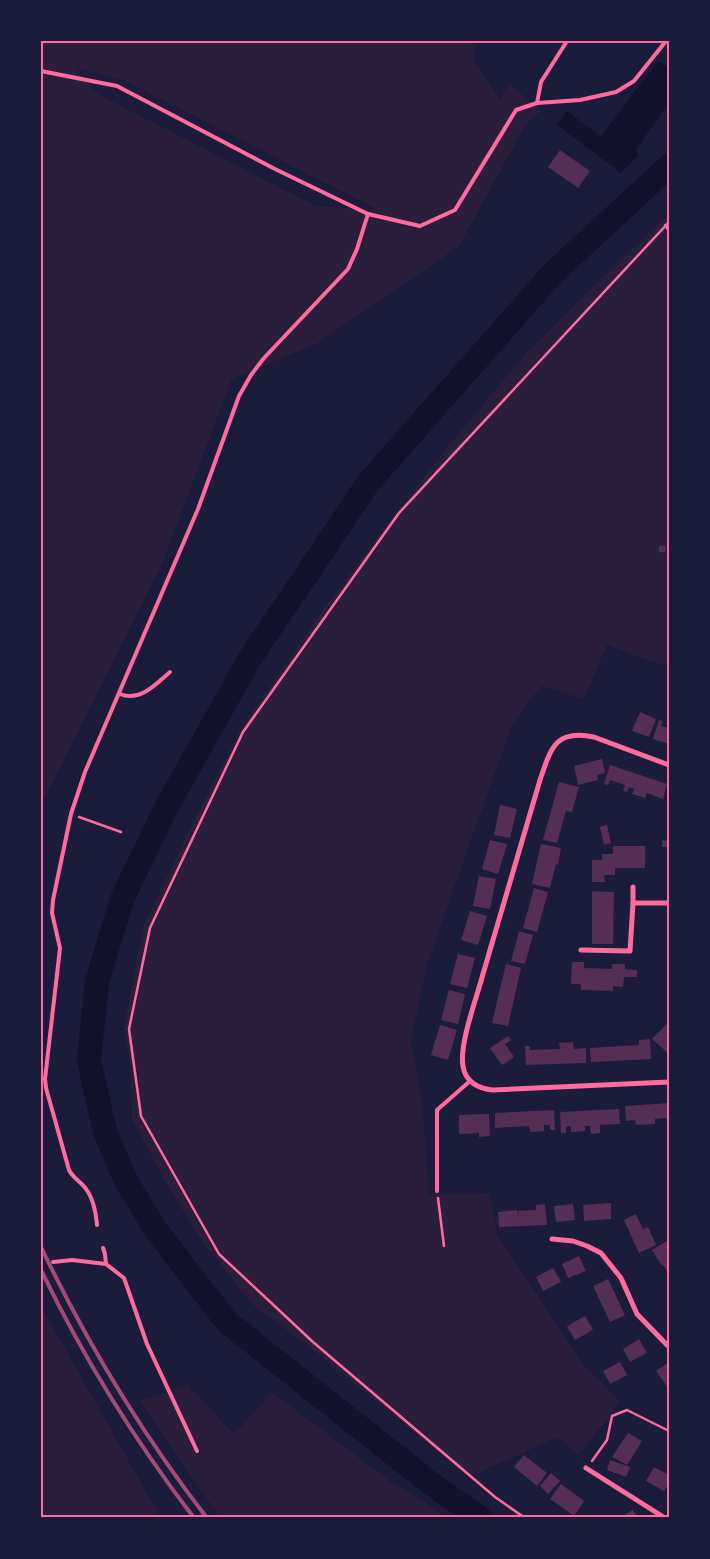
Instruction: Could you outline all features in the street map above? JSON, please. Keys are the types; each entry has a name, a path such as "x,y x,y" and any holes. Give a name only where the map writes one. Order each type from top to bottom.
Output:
{"street":[{"path":"669,765 585,736 571,735 555,744 548,756 540,780 466,1038 463,1065 464,1072 470,1081 482,1088 493,1090 669,1082"},
{"path":"581,950 630,951 633,887"},
{"path":"632,903 669,903"},
{"path":"552,1239 573,1241 601,1253 621,1278 637,1314 669,1347"},
{"path":"586,1468 665,1518"}],"lane":[{"path":"537,103 541,82 567,41"},
{"path":"41,71 117,86 275,169 368,214 420,226 455,210 516,110 537,103 580,100 616,92 634,82 666,41"},
{"path":"96,1225 96,1215 86,1189 69,1170 45,1079 60,948 52,909 71,814 86,772 198,509 239,396 251,375 264,358 348,269 357,249 368,214"},
{"path":"120,694 130,697 138,695 149,690 170,672"},
{"path":"437,1191 436,1110 470,1081"},
{"path":"102,1248 106,1264"},
{"path":"53,1262 72,1260 106,1264 124,1278 147,1344 197,1451"}],"path":[{"path":"526,1518 495,1496 313,1342 219,1254 141,1116 130,1029 150,928 243,732 399,513 669,222"},
{"path":"664,226 669,230"},
{"path":"71,814 121,832"},
{"path":"437,1191 444,1246"},
{"path":"586,1468 607,1440 612,1416 627,1410 669,1430"}],"shaded area":[{"path":"41,41 476,41 474,62 500,99 509,83 541,111 526,124 459,246 318,343 232,379 162,564 46,796 41,796","holes":["77,68 123,80 379,210 316,206 94,92"]},
{"path":"658,61 669,68 669,103 635,151 639,155 621,173 557,125 567,111 601,137"},
{"path":"669,215 669,666 607,645 584,699 541,686 512,725 427,964 411,1041 422,1100 429,1194 490,1193 497,1234 583,1365 620,1402 578,1456 558,1437 471,1476 453,1464 321,1356 252,1304 204,1244 168,1187 132,1119 131,1071 124,1027 144,924 243,726 319,615 380,534 445,450 525,354 655,226"},
{"path":"41,1306 161,1518 41,1518"},
{"path":"188,1385 234,1434 272,1392 391,1482 424,1501 447,1518 220,1518 140,1401"}],"building":[{"path":"560,150 590,171 578,188 548,167"},
{"path":"662,546 665,549 662,552 659,549"},
{"path":"640,712 656,719 649,737 632,731"},
{"path":"659,720 663,721 661,726 669,728 669,744 653,739"},
{"path":"602,759 605,773 597,775 598,780 578,785 574,766"},
{"path":"610,765 667,784 663,799 647,793 645,798 632,794 634,789 629,787 627,792 623,791 625,785 610,780 608,785 604,784"},
{"path":"559,782 579,787 572,812 566,811 557,843 543,840"},
{"path":"500,805 517,809 510,838 494,835"},
{"path":"607,825 611,843 604,845 600,827"},
{"path":"490,840 507,844 498,874 482,869"},
{"path":"662,840 669,841 669,847 662,847"},
{"path":"541,844 561,848 558,865 556,864 550,888 532,884"},
{"path":"613,846 645,846 645,868 615,868 615,875 604,875 605,882 592,882 592,860 602,860 602,854 613,854"},
{"path":"479,876 496,879 490,909 473,906"},
{"path":"534,888 548,892 537,932 523,928"},
{"path":"592,891 614,892 613,944 592,944"},
{"path":"470,911 487,916 478,945 461,940"},
{"path":"519,931 533,935 525,964 511,961"},
{"path":"458,954 475,958 467,988 450,984"},
{"path":"572,962 584,962 584,968 612,969 612,964 625,964 625,969 637,970 637,977 624,977 623,987 613,986 613,991 581,990 581,984 571,984"},
{"path":"506,964 521,968 508,1026 492,1023"},
{"path":"449,990 465,994 458,1024 441,1020"},
{"path":"669,1022 669,1054 652,1039"},
{"path":"440,1025 457,1030 448,1060 431,1055"},
{"path":"508,1036 511,1040 505,1044 514,1057 502,1065 490,1048"},
{"path":"650,1039 651,1059 591,1062 590,1048 639,1045 639,1040"},
{"path":"573,1042 574,1049 586,1048 586,1063 526,1065 525,1046 530,1046 530,1050 560,1049 559,1043"},
{"path":"669,1103 669,1118 655,1119 655,1124 636,1125 635,1120 626,1121 625,1106"},
{"path":"619,1109 620,1124 600,1125 600,1133 591,1134 590,1126 585,1126 585,1131 571,1132 571,1126 566,1127 566,1133 561,1133 560,1112"},
{"path":"554,1110 555,1130 550,1130 550,1125 544,1125 544,1131 530,1132 529,1126 495,1128 495,1113"},
{"path":"489,1114 490,1136 479,1137 479,1133 459,1134 459,1115"},
{"path":"611,1203 611,1219 584,1221 583,1205"},
{"path":"545,1204 547,1225 499,1227 498,1212 517,1210 519,1218 518,1211 536,1210 536,1205"},
{"path":"573,1204 575,1220 556,1222 554,1206"},
{"path":"636,1214 643,1229 648,1227 656,1245 639,1253 624,1220"},
{"path":"667,1241 669,1244 669,1274 652,1250"},
{"path":"579,1256 586,1271 568,1278 562,1264"},
{"path":"553,1268 561,1282 543,1291 536,1277"},
{"path":"608,1279 625,1315 610,1322 593,1286"},
{"path":"585,1316 593,1330 575,1340 567,1326"},
{"path":"639,1339 647,1353 630,1362 623,1349"},
{"path":"620,1362 627,1375 610,1384 603,1371"},
{"path":"669,1362 669,1389 656,1371"},
{"path":"628,1433 642,1441 627,1465 612,1457"},
{"path":"524,1455 547,1473 537,1486 514,1467"},
{"path":"610,1460 630,1467 626,1477 607,1470"},
{"path":"654,1467 669,1475 669,1483 664,1491 646,1481"},
{"path":"551,1473 560,1481 548,1494 540,1486"},
{"path":"561,1484 584,1501 574,1516 550,1499"},
{"path":"633,1510 638,1518 615,1518 619,1515 621,1517"}],"waterway":[{"path":"480,1518 429,1482 227,1322 156,1230 126,1181 105,1132 89,1060 97,981 123,897 166,808 249,660 368,483 553,273 669,166"}],"railway":[{"path":"41,1247 77,1318 117,1387 160,1454 207,1518"},
{"path":"41,1270 74,1335 111,1398 151,1459 194,1518"}]}
